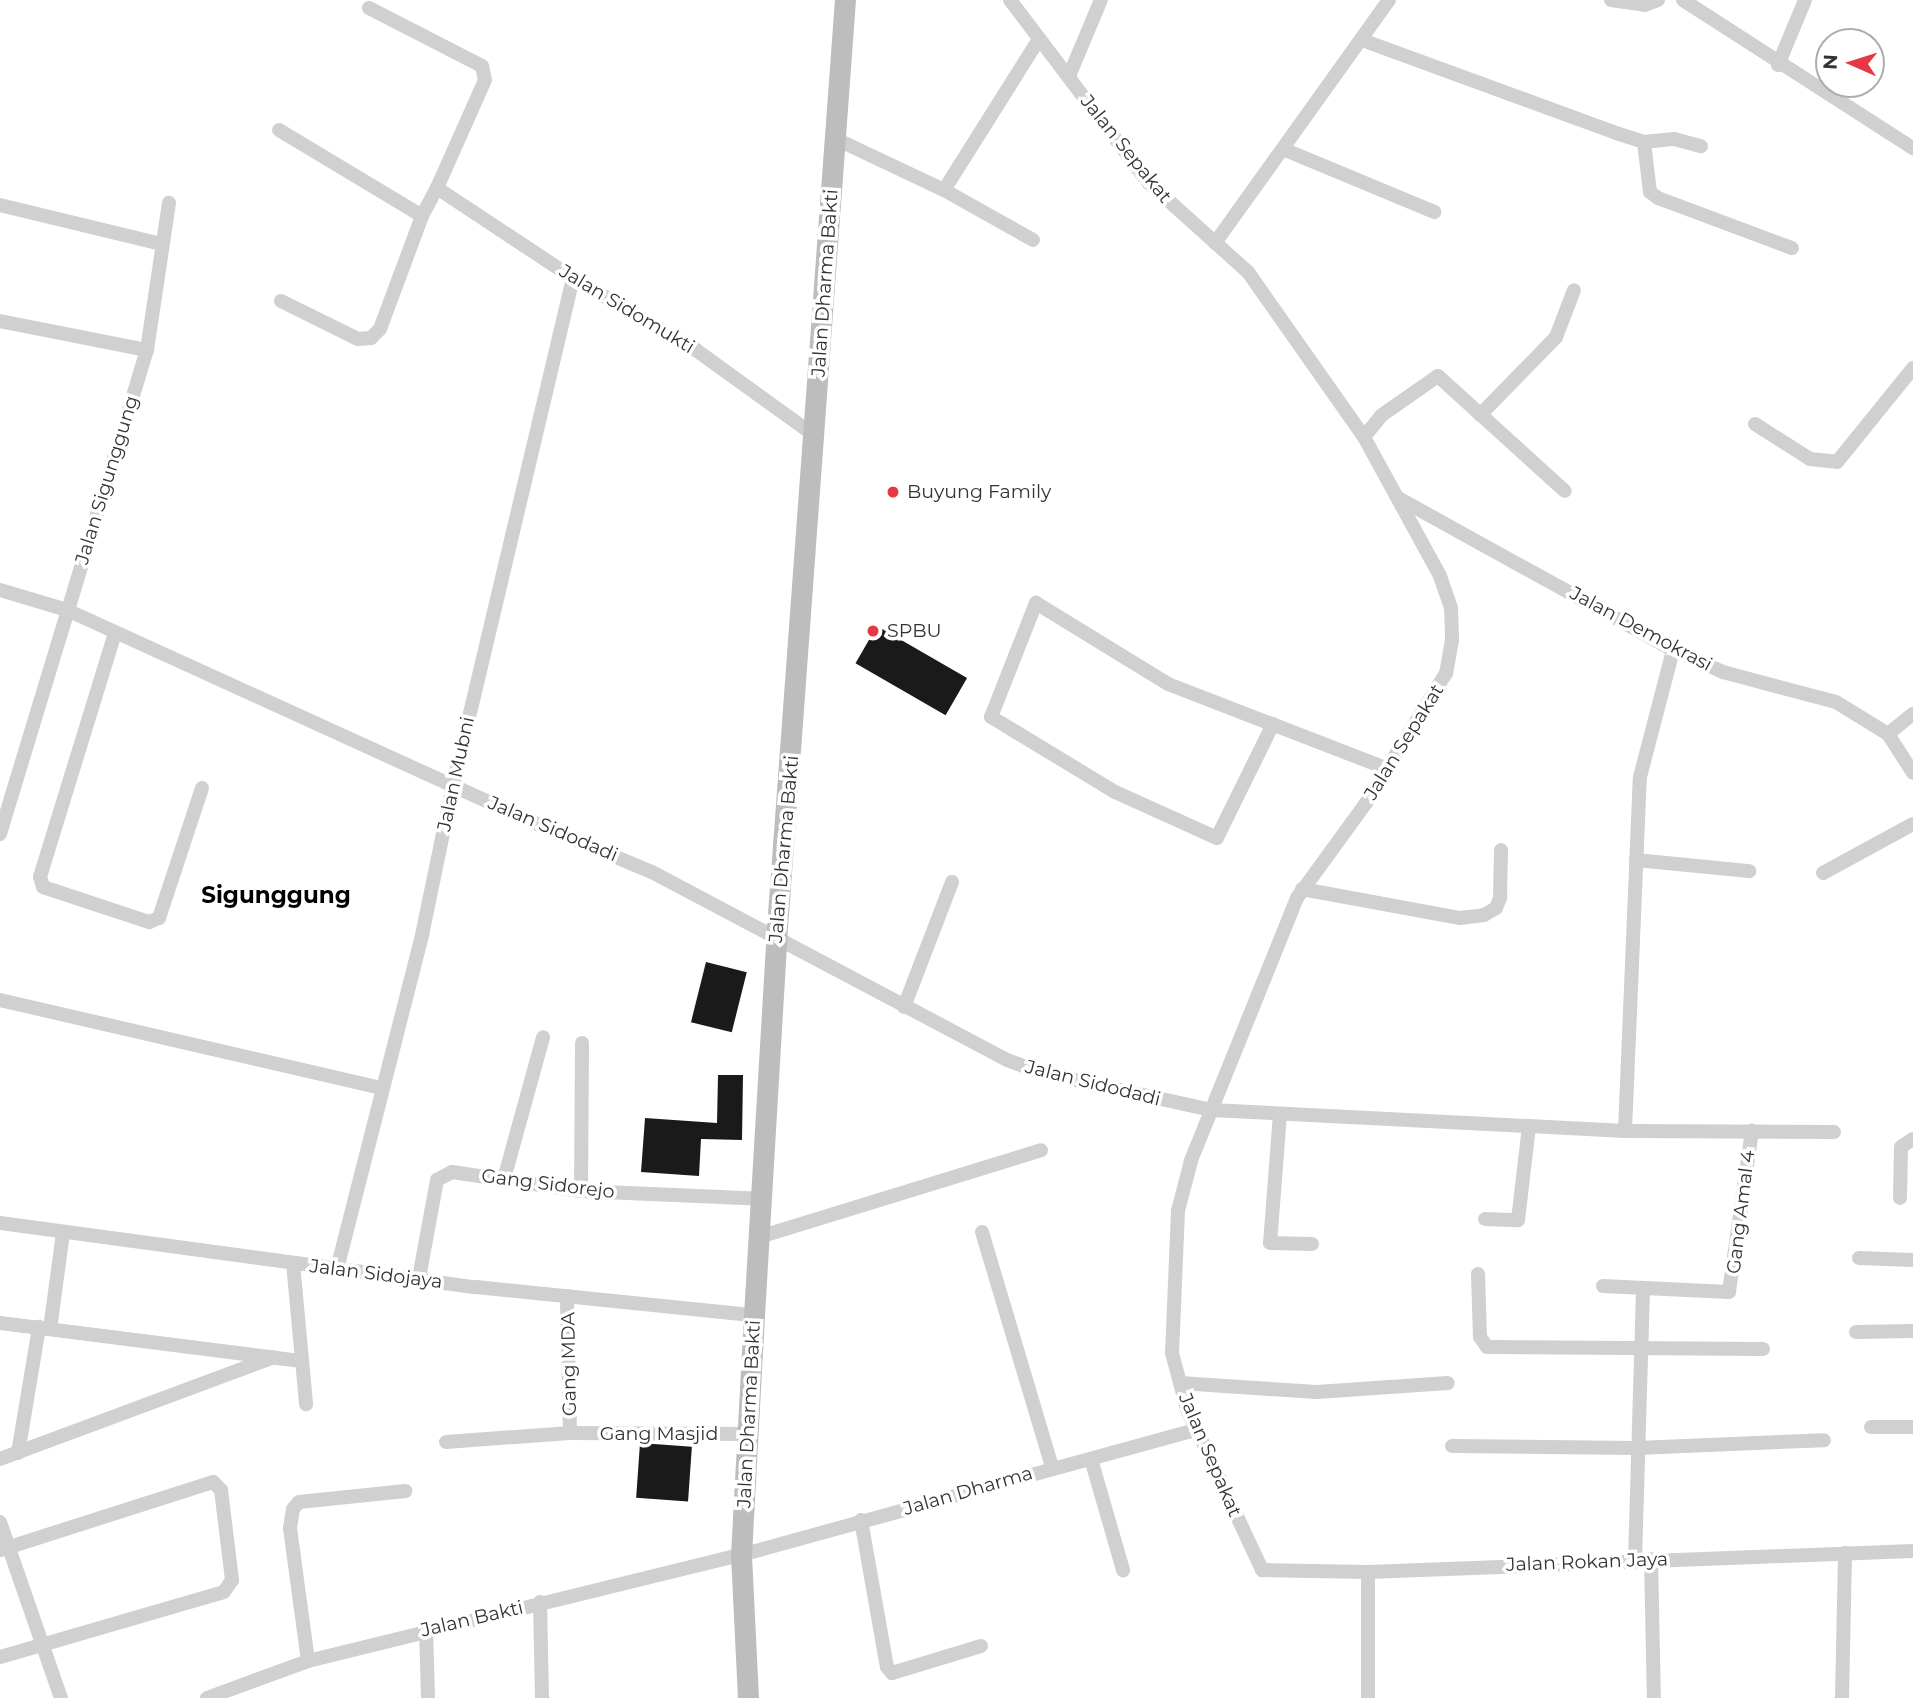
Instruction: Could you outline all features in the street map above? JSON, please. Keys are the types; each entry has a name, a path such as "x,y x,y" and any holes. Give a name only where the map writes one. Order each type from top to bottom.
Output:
{"main road":[{"name":"Jalan Dharma Bakti","path":"748,1698 741,1555 754,1315 776,941 845,0"}],"street":[{"name":"Jalan Sepakat","path":"1010,0 1149,183 1248,272 1364,437 1440,576 1451,608 1452,640 1446,673 1388,769 1302,888 1211,1110 1178,1212 1171,1305 1172,1353 1196,1430 1262,1570"},
{"path":"1069,76 1101,0"},
{"path":"1215,243 1389,0"},
{"path":"1611,0 1637,5 1658,0"},
{"path":"1682,0 1758,46 1778,65 1913,148"},
{"path":"1778,65 1805,0"},
{"path":"282,301 358,339 371,338 380,330 405,269 422,216 485,80 482,66 369,8"},
{"path":"944,190 1039,39"},
{"path":"1362,40 1644,142 1674,139 1701,146"},
{"path":"279,130 422,216"},
{"path":"836,139 944,190 1033,240"},
{"path":"1644,142 1650,192 1658,198 1792,248"},
{"path":"1283,149 1434,212"},
{"name":"Jalan Sidomukti","path":"437,188 573,278 696,350 814,435"},
{"name":"Jalan Sigunggung","path":"0,834 147,350 169,203"},
{"path":"0,205 161,244"},
{"name":"Jalan Mubni","path":"337,1269 380,1088 422,935 453,785 573,278"},
{"path":"1480,415 1556,337 1574,290"},
{"path":"0,321 147,350"},
{"path":"1755,424 1810,460 1837,462 1913,368"},
{"path":"1364,437 1382,415 1438,376 1565,491"},
{"name":"Jalan Demokrasi","path":"1398,498 1672,650 1723,673 1836,702 1888,734 1913,773"},
{"name":"Jalan Sidodadi","path":"0,590 67,610 652,872 739,916 776,941 1007,1060 1043,1073 1211,1110 1625,1131 1834,1132"},
{"path":"1273,724 1217,838 1115,792 991,718 1036,603 1168,684 1273,724 1388,769"},
{"path":"115,633 40,877 43,887 149,922 159,918 202,788"},
{"path":"1625,1131 1640,777 1672,650"},
{"path":"1888,734 1913,714"},
{"path":"1823,873 1913,824"},
{"path":"1302,888 1447,916 1484,915 1496,908 1500,898 1502,850"},
{"path":"1636,860 1749,871"},
{"path":"904,1007 952,882"},
{"path":"0,1000 380,1088"},
{"path":"504,1180 543,1037"},
{"path":"581,1191 582,1043"},
{"path":"1279,1114 1270,1243 1312,1244"},
{"path":"1485,1219 1518,1220 1529,1127"},
{"name":"Gang Amal 4","path":"1603,1286 1729,1292 1752,1131"},
{"path":"1900,1198 1901,1147 1913,1139"},
{"path":"759,1237 1041,1150"},
{"name":"Gang Sidorejo","path":"419,1278 437,1180 452,1172 581,1191 761,1199"},
{"name":"Jalan Sidojaya","path":"0,1223 337,1269 754,1315"},
{"path":"982,1232 1052,1467"},
{"path":"18,1453 63,1233"},
{"path":"1859,1258 1913,1260"},
{"path":"293,1263 306,1404"},
{"path":"1478,1274 1483,1345 1640,1351 1763,1349"},
{"path":"1643,1288 1637,1448 1654,1698"},
{"name":"Gang MDA","path":"446,1443 570,1433 567,1296"},
{"path":"0,1323 302,1361"},
{"path":"1856,1332 1913,1331"},
{"path":"0,1459 276,1356"},
{"path":"1180,1383 1317,1392 1448,1383"},
{"path":"1871,1427 1913,1427"},
{"name":"Jalan Dharma","path":"741,1555 1052,1467 1196,1430"},
{"name":"Gang Masjid","path":"570,1433 748,1434"},
{"path":"1452,1446 1637,1448 1824,1440"},
{"path":"1091,1459 1123,1570"},
{"path":"0,1657 229,1590 221,1490 207,1482 5,1548"},
{"path":"308,1661 290,1528 293,1508 299,1502 405,1491"},
{"path":"861,1520 887,1667 892,1673 981,1646"},
{"path":"0,1522 5,1548 43,1643 61,1698"},
{"name":"Jalan Rokan Jaya","path":"1262,1570 1368,1572 1913,1551"},
{"path":"1842,1698 1844,1553"},
{"name":"Jalan Bakti","path":"206,1698 245,1692 308,1661 426,1629 741,1555"},
{"path":"1368,1572 1368,1698"},
{"path":"540,1602 542,1698"},
{"path":"426,1629 428,1698"}],"building":[{"path":"877,626 967,678 946,715 856,663"},
{"path":"706,962 747,972 732,1032 691,1022"},
{"path":"718,1075 743,1075 742,1140 701,1139 699,1176 641,1172 645,1118 717,1123"},
{"path":"640,1443 692,1447 688,1501 636,1498"}],"place":[{"name":"Buyung Family","path":"893,492"},
{"name":"SPBU","path":"873,631"}],"district":[{"name":"Sigunggung","path":"276,895"}]}
